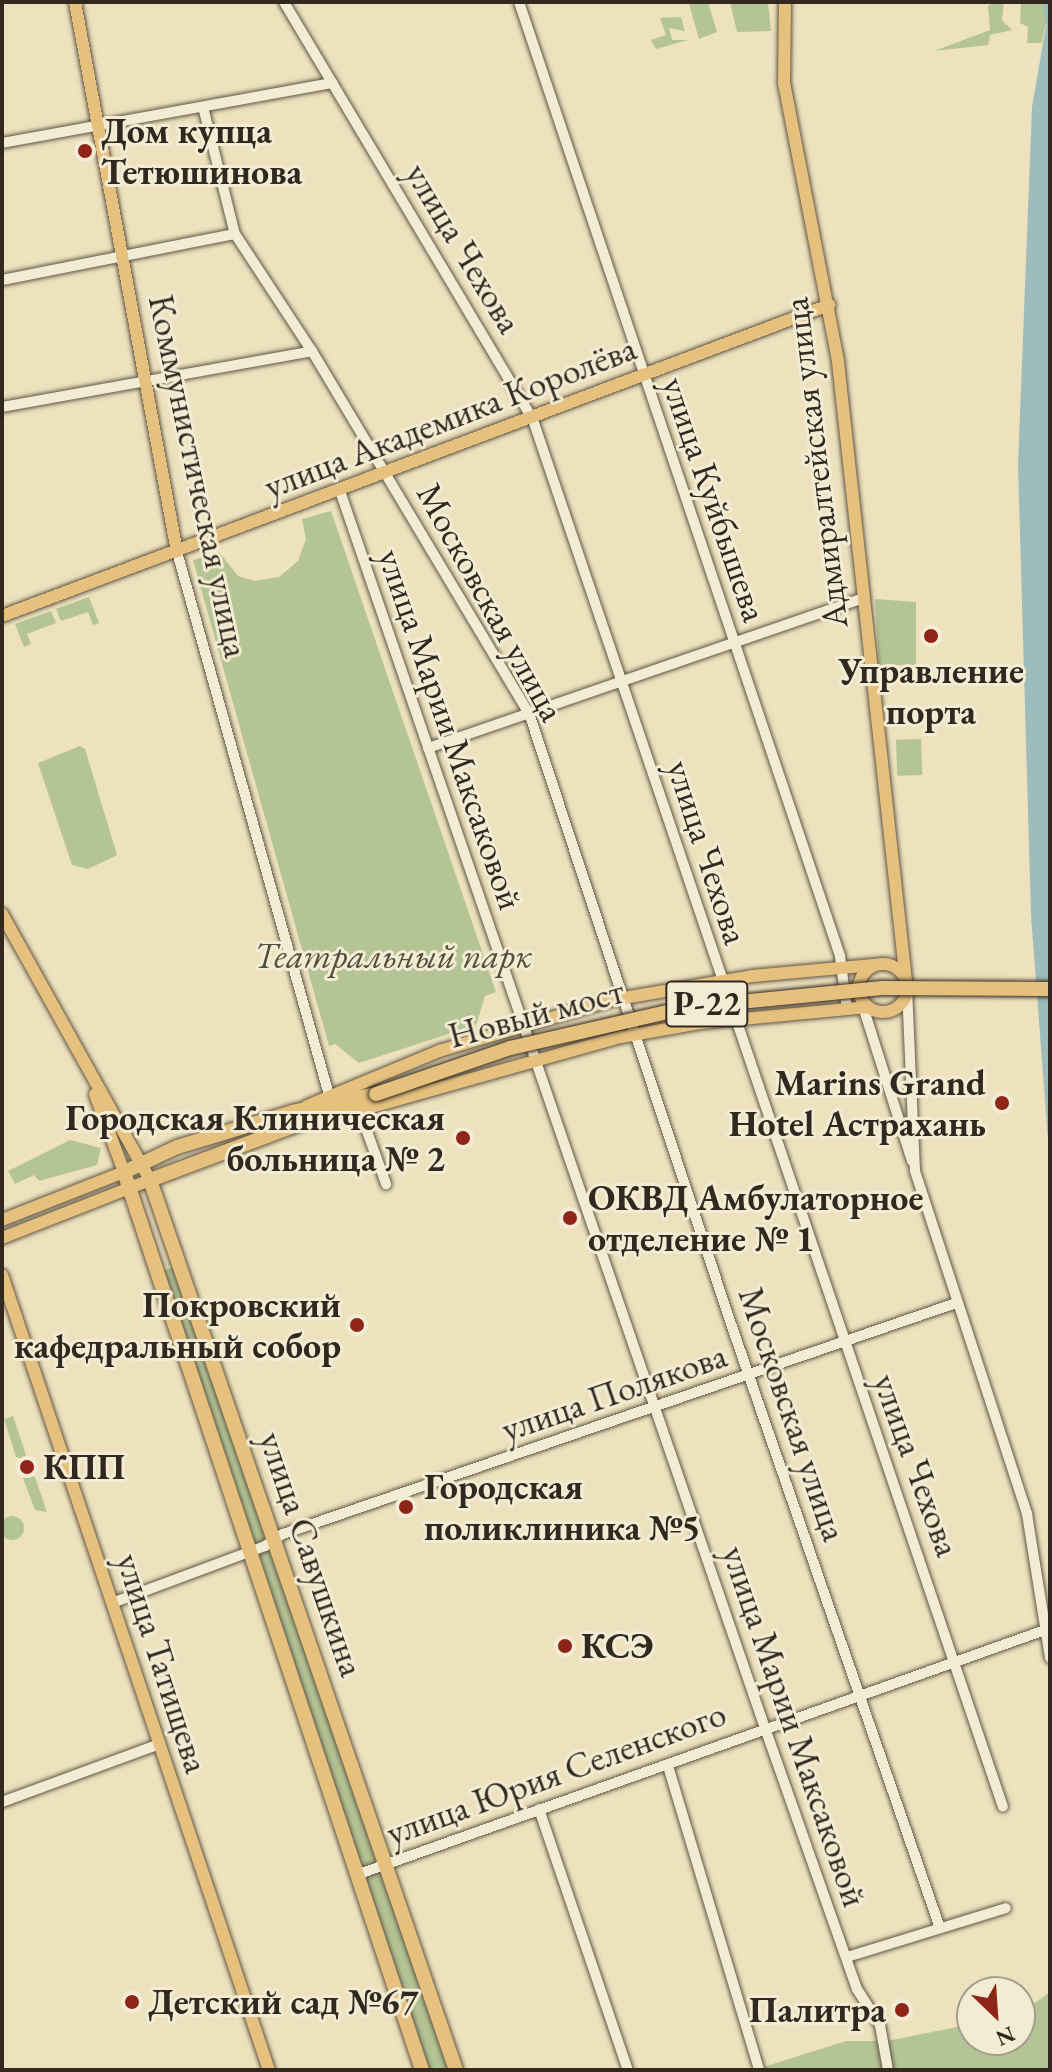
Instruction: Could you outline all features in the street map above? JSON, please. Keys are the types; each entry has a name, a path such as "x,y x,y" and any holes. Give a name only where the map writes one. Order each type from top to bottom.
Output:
{"highway":[{"name":"Новый мост","path":"376,1094 510,1048 689,1007 882,988 1050,989"},
{"path":"124,1172 142,1162 293,1112 376,1094"},
{"path":"150,1180 300,1127 376,1094"},
{"name":"улица Савушкина","path":"124,1172 243,1521 249,1553 359,1874 422,2070"},
{"name":"улица Савушкина","path":"150,1180 182,1264 456,2070"},
{"path":"157,1273 182,1264"}],"main road":[{"name":"Коммунистическая улица","path":"75,2 177,552"},
{"name":"Адмиралтейская улица","path":"785,2 784,83 829,305 907,984"},
{"name":"улица Академика Королёва","path":"2,616 387,475 829,305"},
{"name":"улица Савушкина","path":"2,914 150,1180"},
{"path":"865,1008 859,994 860,978 893,952 899,918"},
{"path":"293,1112 425,1056 522,1025 624,998 722,981 878,964 896,968 907,984 902,1002 890,1011 847,1009 734,1020 636,1035 300,1127"},
{"name":"улица Савушкина","path":"86,1069 124,1172"},
{"path":"2,1220 124,1172"},
{"path":"2,1238 150,1180"},
{"name":"улица Татищева","path":"2,1275 269,2070"}],"street":[{"name":"улица Чехова","path":"284,2 533,420 843,1341 957,1662 1003,1807"},
{"name":"улица Куйбышева","path":"519,2 843,968 847,1009"},
{"path":"2,143 333,83"},
{"name":"Московская улица","path":"203,107 235,234 312,351 529,713 750,1374 939,1925"},
{"path":"2,280 235,234"},
{"path":"2,407 312,351"},
{"name":"улица Марии Максаковой","path":"340,491 522,1025 658,1409 765,1728 857,1989 880,2025 888,2070"},
{"name":"Коммунистическая улица","path":"177,552 329,1095"},
{"path":"428,748 621,679 861,599"},
{"path":"907,984 915,1171"},
{"path":"865,1008 956,1303 1027,1514 1050,1658"},
{"path":"360,1112 386,1184"},
{"name":"улица Полякова","path":"112,1603 249,1553 276,1540 956,1303"},
{"name":"улица Юрия Селенского","path":"359,1874 1045,1630"},
{"path":"2,1802 160,1744"},
{"path":"668,1766 759,2070"},
{"path":"539,1809 628,2070"},
{"path":"847,1957 939,1925 1006,1908"}],"green space":[{"path":"708,2 717,32 699,39 689,4"},
{"path":"730,2 768,2 771,31 737,32"},
{"path":"994,2 1004,2 1002,20 1012,30 990,35 988,45 934,51 990,30 988,6"},
{"path":"1021,2 1050,2 1042,43 1027,43 1028,27 1020,23"},
{"path":"681,17 685,31 669,28 672,40 688,40 656,49 651,40 666,35 660,18"},
{"name":"Театральный парк","path":"331,511 496,992 485,996 476,1025 359,1063 335,1044 329,1046 193,560 219,552 238,576 255,581 279,577 298,561 306,539 302,519"},
{"path":"89,597 99,623 93,625 88,612 61,621 56,609"},
{"path":"875,599 916,602 916,665 879,665"},
{"path":"51,611 56,623 27,634 31,644 24,647 15,624"},
{"path":"921,739 922,775 897,776 896,740"},
{"path":"80,746 85,749 117,855 88,869 72,865 38,763"},
{"path":"70,1140 101,1148 97,1165 39,1181 34,1175 15,1184 8,1171"},
{"path":"182,1264 456,2070 422,2070 157,1273"},
{"path":"13,1416 26,1455 23,1459 16,1457 4,1419"},
{"path":"30,1475 35,1477 47,1512 35,1510 23,1478"},
{"path":"12,1516 20,1520 24,1528 20,1536 12,1540 4,1536 0,1528 4,1520"},
{"path":"1050,1992 1050,2070 729,2070 757,2069 846,2041 887,2041 956,2027 956,2056 1036,2056 1036,2002"}],"water":[{"path":"1042,2 1050,2 1050,1167 1031,915 1018,465 1032,107 1046,26"}],"place":[{"name":"Дом купца Тетюшинова","path":"85,151"},
{"name":"Управление порта","path":"931,636"},
{"name":"Marins Grand Hotel Астрахань","path":"1002,1103"},
{"name":"Городская Клиническая больница № 2","path":"463,1138"},
{"name":"ОКВД Амбулаторное отделение № 1","path":"570,1218"},
{"name":"Покровский кафедральный собор","path":"357,1325"},
{"name":"КПП","path":"27,1467"},
{"name":"Городская поликлиника №5","path":"406,1507"},
{"name":"КСЭ","path":"565,1646"},
{"name":"Детский сад №67","path":"132,2002"},
{"name":"Палитра","path":"902,2010"}]}
